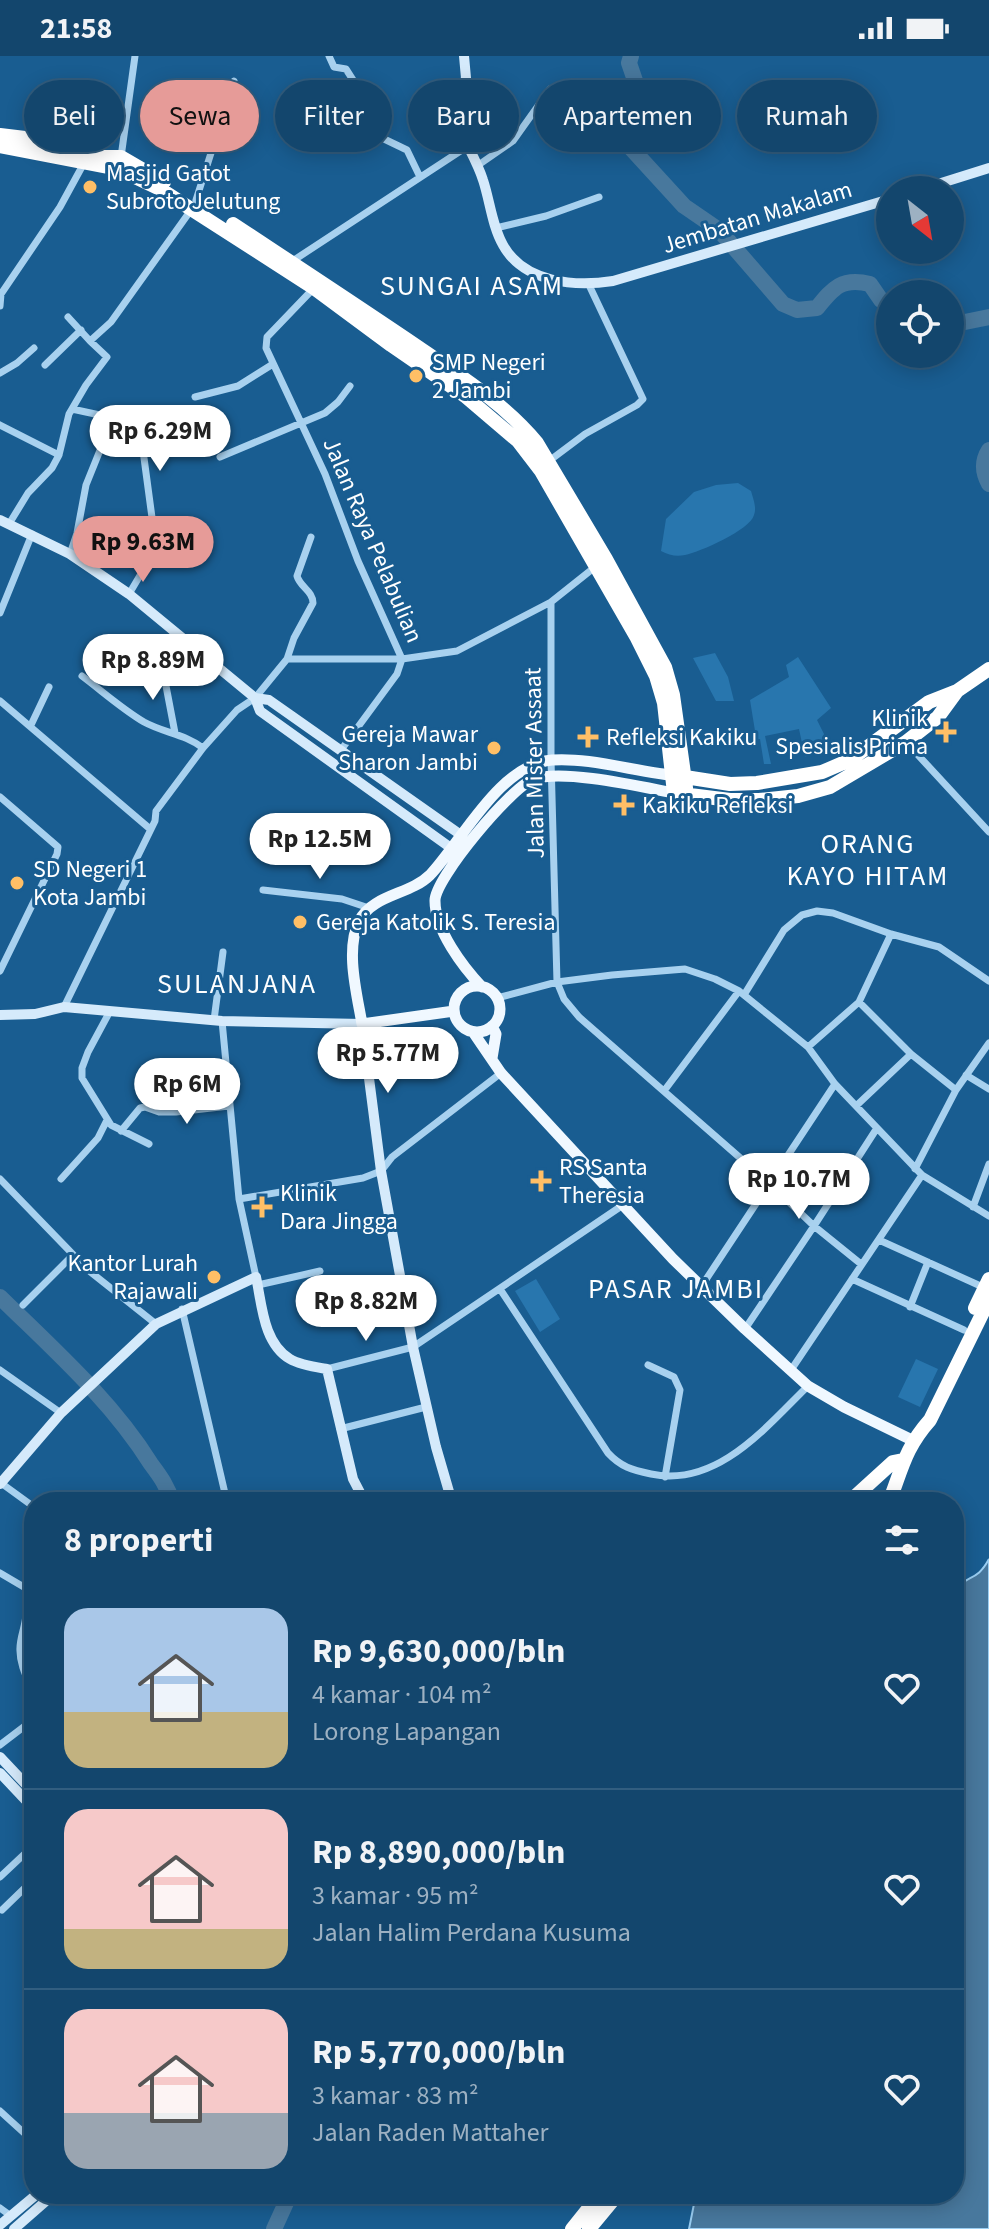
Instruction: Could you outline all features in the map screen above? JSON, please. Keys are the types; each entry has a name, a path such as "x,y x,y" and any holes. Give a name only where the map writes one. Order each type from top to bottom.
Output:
{"highway":[{"path":"0,135 25,138 120,163 194,204 291,262 471,383 527,430 549,461 665,667 673,695 681,794 745,800 798,796 830,787 906,742 938,717 957,691"},
{"path":"0,146 84,163 120,163"},
{"path":"194,204 465,396 518,441 541,471 656,676 680,776"},
{"path":"680,776 730,784 757,783 822,772 850,760 929,702 957,691 989,669"},
{"path":"916,1437 922,1417 964,1330 988,1289"},
{"path":"892,1492 903,1460 930,1420 988,1289"},
{"path":"860,1492 893,1462 903,1460"},
{"path":"572,2229 592,2204"},
{"path":"589,2229 610,2204"}],"main road":[{"path":"464,56 465,80"},
{"path":"471,152 502,244 512,257 530,272 546,278 589,285"},
{"path":"964,176 989,168"},
{"name":"Jembatan Makalam","path":"589,285 876,203"},
{"path":"4,522 70,554 129,594 255,698 260,711 451,848"},
{"path":"255,698 269,700 461,835"},
{"path":"449,1492 413,1347 381,1171 354,944 360,919 369,908 426,879 511,779 527,767 551,760 680,776"},
{"path":"356,780 364,768"},
{"path":"482,987 471,987 461,992 455,1001 457,1021 473,1032 492,1026 498,1018 500,1008 497,998 482,987 457,956 434,902 437,888 458,858 518,788 535,778 554,777 613,782 681,794"},
{"path":"426,879 437,888"},
{"path":"0,1015 35,1014 64,1007 218,1021 362,1024 454,1011"},
{"path":"492,1026 496,1034 492,1058"},
{"path":"473,1032 501,1073 701,1287 745,1329 808,1386 844,1407 916,1437"},
{"path":"0,1483 61,1413 156,1324 182,1309 257,1281 263,1314 280,1351 291,1360 327,1369 353,1479 360,1492"},
{"path":"0,1757 24,1780"},
{"path":"0,1773 24,1798"},
{"path":"0,2225 25,2204"},
{"path":"14,2229 43,2204"}],"street":[{"path":"120,163 135,56"},
{"path":"329,56 335,69 346,69 360,91 359,118 362,123 382,138 407,150 420,177"},
{"path":"477,166 513,141 535,110"},
{"path":"90,341 111,322 194,204 211,152"},
{"path":"291,262 459,152"},
{"path":"0,306 1,294 60,207 84,163"},
{"path":"496,228 546,216 599,197"},
{"path":"549,461 585,434 643,399 589,285"},
{"path":"195,397 238,386 273,364 266,348 267,337 314,288"},
{"path":"4,522 42,481 59,455 72,409 107,357 68,317"},
{"path":"45,365 81,330"},
{"path":"0,373 34,348"},
{"name":"Jalan Raya Pelabulian","path":"273,364 325,474 358,561 402,659 397,674 341,750"},
{"path":"220,457 332,408 350,386"},
{"path":"72,409 132,422 140,428 153,525 148,562 129,594"},
{"path":"70,554 86,485 113,418"},
{"path":"0,425 59,455"},
{"path":"0,613 32,533"},
{"path":"77,533 150,546"},
{"path":"64,1007 155,821 156,811 203,748 237,710 255,698 287,659 294,638 313,603 310,593 300,584 297,576 311,537"},
{"path":"287,659 402,659 433,656 468,647 551,602 596,565"},
{"name":"Jalan Mister Assaat","path":"551,602 551,760 554,777 557,982"},
{"path":"162,665 175,733"},
{"path":"82,676 136,717 190,738 203,748"},
{"path":"31,725 49,687"},
{"path":"0,701 149,828"},
{"path":"906,742 989,832"},
{"path":"0,797 58,847 0,971"},
{"path":"979,822 989,815"},
{"path":"263,890 342,899 369,908"},
{"path":"664,1091 741,993 784,930 802,915 817,911 833,913 939,947 989,981"},
{"path":"808,1047 859,1002 891,934"},
{"path":"223,952 218,1021 239,1199 257,1281 320,1271"},
{"path":"497,998 557,982 685,969 715,979 741,993 808,1047 835,1084 919,1172 989,1216"},
{"path":"557,982 564,999 579,1017 861,1264"},
{"path":"859,1002 911,1054 956,1090"},
{"path":"109,1013 82,1068 84,1084 107,1120 121,1131 149,1144"},
{"path":"791,1370 879,1240 919,1172 956,1090 989,1043"},
{"path":"856,1106 911,1054"},
{"path":"239,1199 363,1178 381,1171 392,1157 501,1073"},
{"path":"966,1075 989,1089"},
{"path":"701,1287 835,1084"},
{"path":"121,1131 140,1108 176,1112 229,1106"},
{"path":"61,1179 98,1138 107,1120"},
{"path":"745,1329 877,1128"},
{"path":"973,1207 989,1164"},
{"path":"0,1179 72,1256 156,1324"},
{"path":"327,1369 413,1347 623,1205"},
{"path":"879,1240 988,1289"},
{"path":"23,1305 72,1256"},
{"path":"910,1307 928,1262"},
{"path":"852,1279 964,1330"},
{"path":"500,1289 608,1453 626,1469 678,1478 694,1474 730,1457 808,1386"},
{"path":"182,1309 225,1492"},
{"path":"648,1365 674,1377 680,1390 665,1477"},
{"path":"0,1370 61,1413"},
{"path":"340,1429 426,1407"},
{"path":"0,1483 24,1500"},
{"path":"0,1573 24,1587"},
{"path":"24,1630 19,1648 24,1670"},
{"path":"0,1745 24,1727"},
{"path":"0,1877 24,1854"},
{"path":"2,1910 24,1889"},
{"path":"0,2111 24,2133"},
{"path":"0,2208 11,2216"}],"shaded area":[{"path":"738,483 751,491 755,506 751,521 724,540 692,553 676,556 661,551 666,519 694,492 716,485"},
{"path":"715,653 728,677 734,701 716,701 693,658"},
{"path":"798,657 831,708 817,720 824,734 820,753 805,757 799,729 765,736 771,764 764,764 760,739 744,741 743,734 755,731 750,700 789,677 786,665"},
{"path":"536,1279 560,1319 540,1332 515,1291"},
{"path":"916,1359 938,1369 920,1407 898,1397"},
{"path":"989,1559 989,2229 689,2229 694,2204 964,2204 964,1582 985,1566"}],"waterway":[{"name":"SUNGAI ASAM","path":"631,56 629,63 641,98 627,133 630,147 684,206 719,230 783,304 797,310 817,308 839,286 852,282 870,284 876,293"},
{"name":"SUNGAI ASAM","path":"964,322 989,317"},
{"name":"SUNGAI ASAM","path":"989,450 984,467 989,484"},
{"path":"0,1297 118,1418 168,1492"},
{"path":"274,2229 285,2204"}],"place":[{"name":"Masjid Gatot Subroto Jelutung","path":"90,187"},
{"name":"SMP Negeri 2 Jambi","path":"416,376"},
{"name":"Klinik Spesialis Prima","path":"946,732"},
{"name":"Refleksi Kakiku","path":"588,737"},
{"name":"Gereja Mawar Sharon Jambi","path":"494,748"},
{"name":"Kakiku Refleksi","path":"624,805"},
{"name":"SD Negeri 1 Kota Jambi","path":"17,883"},
{"name":"Gereja Katolik S. Teresia","path":"300,922"},
{"name":"RS Santa Theresia","path":"541,1181"},
{"name":"Klinik Dara Jingga","path":"262,1207"},
{"name":"Kantor Lurah Rajawali","path":"214,1277"}],"district":[{"name":"SUNGAI ASAM","path":"472,285"},
{"name":"ORANG KAYO HITAM","path":"868,859"},
{"name":"SULANJANA","path":"237,983"},
{"name":"PASAR JAMBI","path":"676,1288"}]}
